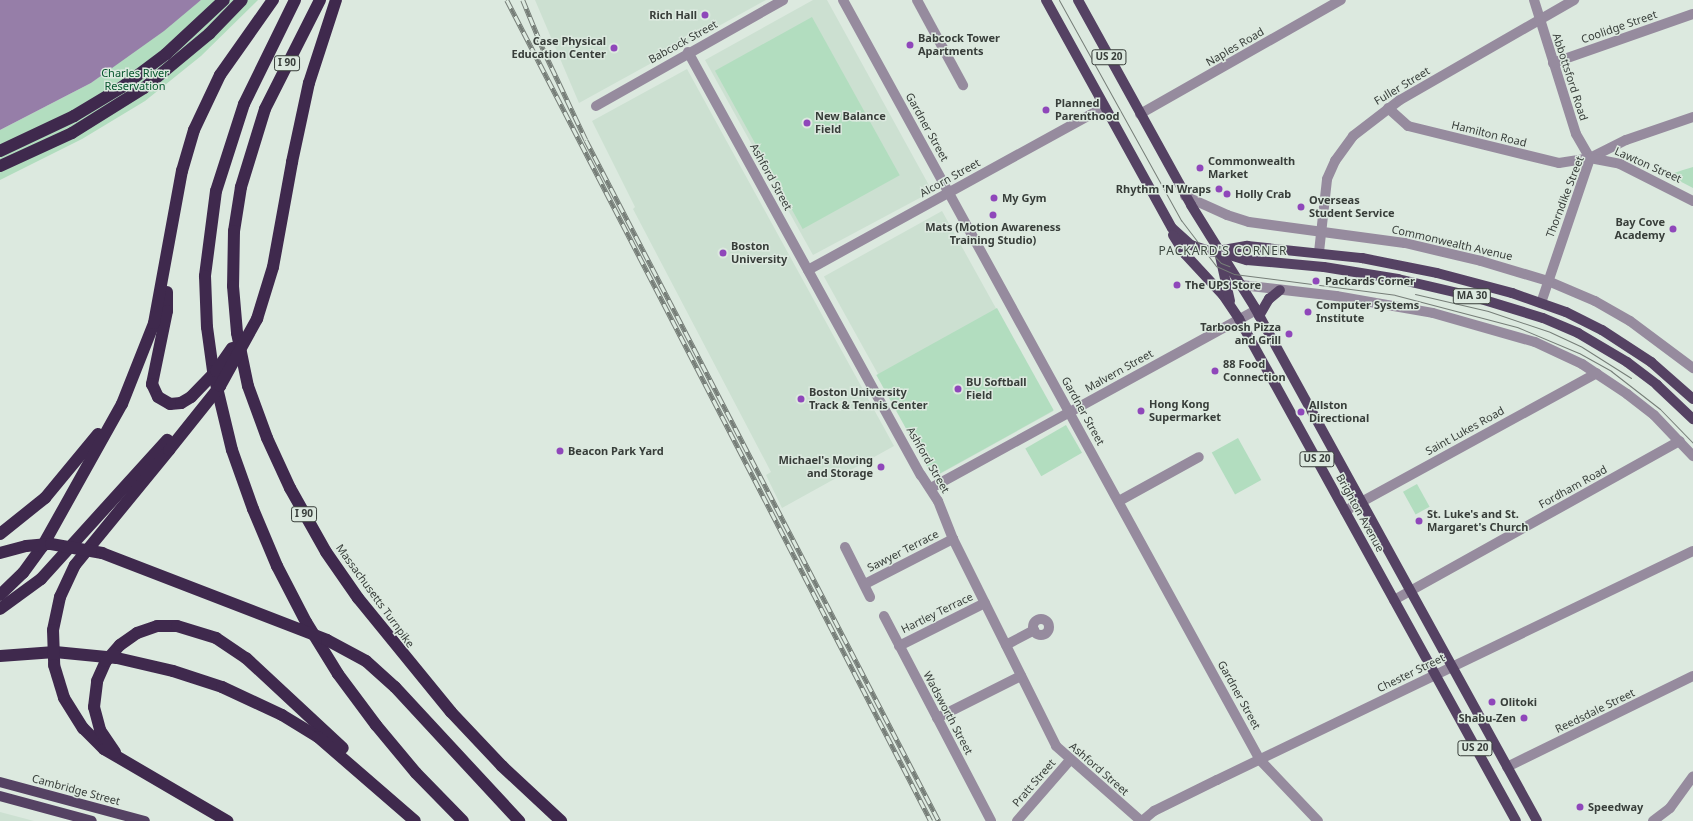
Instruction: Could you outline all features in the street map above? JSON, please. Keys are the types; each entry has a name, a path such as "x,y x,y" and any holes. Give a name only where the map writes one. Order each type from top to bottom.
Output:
{"highway":[{"path":"0,151 74,116 122,86 166,54 224,0"},
{"path":"0,166 72,132 132,96 183,57 242,0"},
{"path":"0,595 23,573 47,538 122,404 153,328 186,156 204,107 220,75 273,0"},
{"name":"I 90","path":"295,0 249,92 238,120 224,163 211,217 205,296 213,371 239,470 277,566 328,658 388,741 463,821"},
{"name":"Massachusetts Turnpike","path":"320,0 280,77 258,128 239,195 234,231 233,277 240,350 252,398 267,438 308,521 340,573 380,627 464,726 561,821"},
{"path":"226,821 123,762 89,736 64,698 54,665 53,630 60,597 75,565 228,370 245,343 264,302 276,254 292,162 309,83 336,0"},
{"path":"168,255 166,311 152,380 156,395 170,404 186,400 210,378 229,354 247,323 262,282 279,197 292,162"},
{"path":"0,534 34,509 63,480 94,440 129,386"},
{"path":"0,609 41,579 168,445"},
{"path":"0,553 26,546 51,544 102,553 335,643 366,661 395,687 519,821"},
{"path":"123,762 100,730 94,707 95,687 102,667 120,645 137,633 163,626 184,626 210,635 234,649 330,735 392,800"},
{"path":"0,656 49,652 91,655 158,667 210,683 300,725 334,749 415,821"}],"main road":[{"name":"US 20","path":"1046,0 1159,204"},
{"name":"US 20","path":"1078,0 1185,196 1220,252"},
{"name":"MA 30","path":"1159,204 1172,228 1184,241 1202,250 1220,252 1248,260 1324,267 1398,279 1526,312 1560,325 1611,352 1657,385 1693,419"},
{"name":"Brighton Avenue","path":"1159,204 1170,232 1183,250 1232,306 1516,821"},
{"name":"MA 30","path":"1220,252 1247,246 1320,252 1437,273 1541,303 1584,321 1618,340 1661,370 1692,396"},
{"name":"Brighton Avenue","path":"1220,252 1258,313 1537,821"},
{"path":"1220,252 1232,306"},
{"path":"1258,313 1269,299 1280,290"},
{"name":"Cambridge Street","path":"0,782 145,821"},
{"path":"0,796 92,821"}],"street":[{"name":"Babcock Street","path":"596,106 688,52 783,0"},
{"name":"Gardner Street","path":"843,0 1260,760 1318,821"},
{"path":"917,0 963,85"},
{"name":"Naples Road","path":"1140,114 1341,0"},
{"name":"Abbottsford Road","path":"1534,0 1576,134 1590,158"},
{"name":"Fuller Street","path":"1320,252 1328,179 1335,161 1353,136 1388,108 1574,0"},
{"name":"Coolidge Street","path":"1553,63 1693,14"},
{"name":"Ashford Street","path":"688,52 921,475 931,488 953,539 1056,746 1070,760 1142,821"},
{"name":"Alcorn Street","path":"808,270 1104,107"},
{"name":"Hamilton Road","path":"1388,108 1408,126 1552,162 1566,163 1590,158"},
{"name":"Thorndike Street","path":"1541,303 1590,158 1626,140 1693,117"},
{"name":"Lawton Street","path":"1590,158 1610,161 1629,168 1693,201"},
{"name":"Commonwealth Avenue","path":"1185,196 1227,215 1249,222 1322,230 1442,251 1548,281 1595,301 1630,321 1693,368"},
{"path":"1241,285 1370,301 1465,320 1535,342 1597,373 1641,404 1680,441 1693,456"},
{"name":"Malvern Street","path":"931,488 1239,319 1258,313"},
{"name":"Saint Lukes Road","path":"1345,511 1597,373"},
{"name":"Fordham Road","path":"1394,600 1680,441"},
{"path":"1119,501 1199,457"},
{"name":"Sawyer Terrace","path":"865,584 953,539"},
{"name":"Sawyer Terrace","path":"845,548 865,584 870,597"},
{"name":"Chester Street","path":"1142,821 1154,811 1693,551"},
{"name":"Hartley Terrace","path":"899,646 985,603"},
{"name":"Wadsworth Street","path":"884,616 991,821"},
{"path":"1006,645 1034,630"},
{"path":"937,718 1021,676"},
{"name":"Reedsdale Street","path":"1507,767 1693,676"},
{"name":"Pratt Street","path":"1016,821 1070,760"},
{"path":"1653,821 1670,808 1693,776"}],"shaded area":[{"path":"0,0 201,0 164,31 91,83 0,130"},
{"name":"Case Physical Education Center","path":"535,0 766,0 579,103"},
{"name":"New Balance Field","path":"813,0 827,0 931,189 929,193 813,255 705,60"},
{"name":"Boston University","path":"687,69 894,446 782,508 766,475 771,472 633,209 635,207 592,121"},
{"path":"942,211 1053,411 935,477 824,276"},
{"path":"0,812 34,821 0,821"}],"green space":[{"name":"Charles River Reservation","path":"201,0 258,0 201,56 145,101 82,139 0,180 0,130 91,83"},
{"name":"New Balance Field","path":"812,17 900,175 803,229 715,71"},
{"path":"1693,167 1693,188 1668,175 1683,170"},
{"name":"BU Softball Field","path":"997,308 1054,410 933,477 876,375"},
{"path":"1066,425 1082,453 1041,476 1025,448"},
{"path":"1238,438 1261,480 1235,495 1212,453"},
{"path":"1417,484 1430,507 1416,514 1403,492"}],"tram line":[{"path":"1059,0 1181,220 1216,266 1234,274 1395,295 1517,327 1579,353 1611,371 1660,409 1693,443"},
{"path":"1206,247 1221,263 1229,266"},
{"path":"1415,294 1488,311 1550,332 1582,347 1631,378"}],"railway":[{"path":"507,0 931,821"},
{"path":"523,0 544,51 586,140 939,821"}],"place":[{"name":"Rich Hall","path":"705,15"},
{"name":"Babcock Tower Apartments","path":"910,45"},
{"name":"Case Physical Education Center","path":"614,48"},
{"name":"Planned Parenthood","path":"1046,110"},
{"name":"New Balance Field","path":"807,123"},
{"name":"Commonwealth Market","path":"1200,168"},
{"name":"Rhythm 'N Wraps","path":"1219,189"},
{"name":"Holly Crab","path":"1227,194"},
{"name":"My Gym","path":"994,198"},
{"name":"Overseas Student Service","path":"1301,207"},
{"name":"Mats (Motion Awareness Training Studio)","path":"993,215"},
{"name":"Bay Cove Academy","path":"1673,229"},
{"name":"Boston University","path":"723,253"},
{"name":"Packards Corner","path":"1316,281"},
{"name":"The UPS Store","path":"1177,285"},
{"name":"Computer Systems Institute","path":"1308,312"},
{"name":"Tarboosh Pizza and Grill","path":"1289,334"},
{"name":"88 Food Connection","path":"1215,371"},
{"name":"BU Softball Field","path":"958,389"},
{"name":"Boston University Track & Tennis Center","path":"801,399"},
{"name":"Hong Kong Supermarket","path":"1141,411"},
{"name":"Allston Directional","path":"1301,412"},
{"name":"Beacon Park Yard","path":"560,451"},
{"name":"Michael's Moving and Storage","path":"881,467"},
{"name":"St. Luke's and St. Margaret's Church","path":"1419,521"},
{"name":"Olitoki","path":"1492,702"},
{"name":"Shabu-Zen","path":"1524,718"},
{"name":"Speedway","path":"1580,807"}],"district":[{"name":"PACKARD'S CORNER","path":"1223,251"}]}
